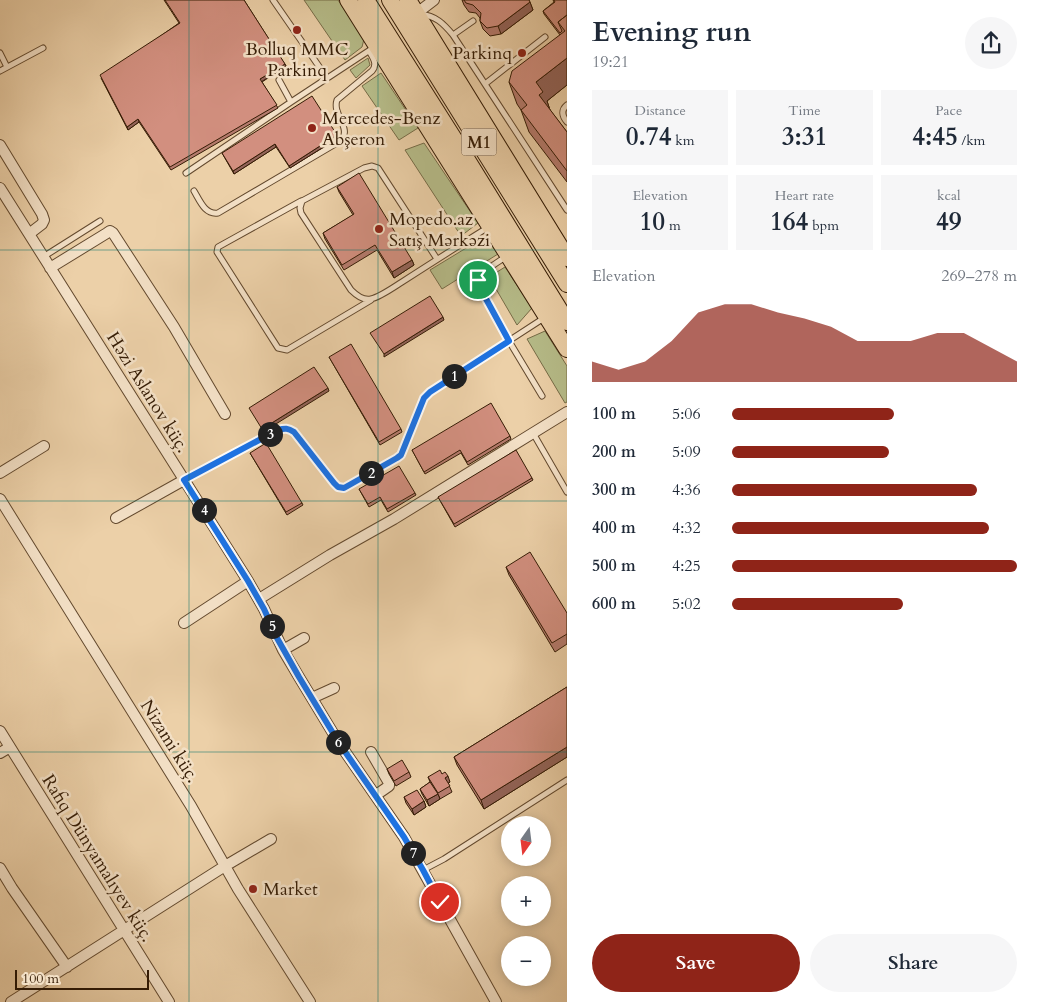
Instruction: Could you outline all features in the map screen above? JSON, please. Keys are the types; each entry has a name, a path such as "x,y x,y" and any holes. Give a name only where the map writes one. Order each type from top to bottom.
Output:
{"highway":[{"path":"348,0 373,48 430,132 567,350"},
{"name":"M1","path":"366,0 567,322"},
{"name":"M1","path":"390,0 567,284"},
{"path":"413,7 567,258"},
{"path":"398,50 430,132"}],"street":[{"path":"413,7 434,0"},
{"path":"0,145 44,220 42,224 29,234"},
{"name":"Həzi Aslanov küç.","path":"0,188 259,599 283,650 339,743 400,830 496,1002"},
{"path":"50,268 106,232 110,231 113,233 174,326 225,414"},
{"path":"259,599 330,555 394,519 567,412"},
{"path":"0,473 44,446"},
{"path":"116,518 184,480"},
{"name":"Nizami küç.","path":"0,499 191,806 225,866 310,1002"},
{"path":"184,623 248,581"},
{"path":"283,650 304,638"},
{"path":"312,698 334,688"},
{"name":"Rafiq Dünyamalıyev küç.","path":"0,731 169,1002"},
{"path":"0,754 10,747"},
{"path":"371,752 389,783 389,786 376,795"},
{"path":"11,1002 22,999 67,967 225,866 271,839"},
{"path":"0,868 67,967"}],"lane":[{"path":"273,0 327,78"},
{"path":"413,7 437,18 453,35 567,210"},
{"path":"453,35 472,21"},
{"path":"484,84 545,37"},
{"path":"0,71 43,48"},
{"path":"186,173 373,48 375,67 335,103 345,130 346,136 342,140 218,213 212,214 206,211 194,191"},
{"path":"0,53 7,67"},
{"path":"280,80 292,102"},
{"path":"567,105 562,111 567,122"},
{"path":"437,259 378,168 372,166 364,168 218,247 217,252 278,348 287,350 384,293 489,226"},
{"path":"302,201 301,213 351,290 364,299 372,299"},
{"path":"43,257 100,221"},
{"path":"509,255 481,274 478,280 479,286 542,396"},
{"path":"184,480 284,428 294,432 334,483 338,487 344,488 401,455 421,404 430,392 546,316"},
{"path":"533,433 567,492"},
{"path":"423,870 444,859 567,780"}],"green space":[{"path":"304,0 338,0 364,39 362,47 345,60"},
{"path":"368,58 370,65 356,78 350,70"},
{"path":"381,73 418,128 399,140 362,86"},
{"path":"424,143 478,223 461,236 405,150"},
{"path":"486,236 498,254 442,289 430,270"},
{"path":"505,267 532,308 517,325 489,277"},
{"path":"545,331 567,366 567,402 565,403 527,339"}],"building":[{"path":"165,0 244,0 285,64 260,79 277,105 170,167 138,119 127,127 100,75 180,23"},
{"path":"464,0 529,0 530,2 498,26 487,28 480,21 481,13"},
{"path":"554,0 567,0 567,15 558,22 562,31 560,33 543,11 555,2"},
{"path":"567,15 567,58 536,82 543,92 539,95 567,132 567,171 521,110 527,105 509,82 512,71 565,31 558,22"},
{"path":"312,96 337,135 289,166 275,144 233,171 222,153"},
{"path":"359,173 412,260 392,272 375,245 342,265 323,233 354,214 337,187"},
{"path":"430,296 443,317 384,354 370,333"},
{"path":"351,344 401,429 379,442 329,357"},
{"path":"314,367 328,388 262,429 249,408"},
{"path":"491,403 510,436 467,462 460,450 424,472 412,450"},
{"path":"266,443 302,503 286,512 250,453"},
{"path":"516,450 532,478 454,524 438,497"},
{"path":"399,466 415,493 387,509 380,497 368,504 359,489"},
{"path":"530,552 567,613 567,634 552,643 506,567"},
{"path":"567,687 567,747 481,800 454,757"},
{"path":"402,760 409,772 394,781 387,769"},
{"path":"440,770 442,774 445,772 448,776 445,778 450,786 438,793 428,777"},
{"path":"430,782 438,794 427,800 420,789"},
{"path":"417,790 424,801 412,809 404,797"}],"place":[{"name":"Bolluq MMC Parkinq","path":"297,30"},
{"name":"Parkinq","path":"522,53"},
{"name":"Mercedes-Benz Abşeron","path":"312,128"},
{"name":"Mopedo.az Satış Mərkəzi","path":"379,229"},
{"name":"Market","path":"253,889"}],"route":[{"path":"440,902 392,818 339,743 277,638 264,609 248,581 184,480 284,428 294,432 338,487 344,488 397,458 401,455 424,398 430,392 509,341 479,286 478,280"}]}
